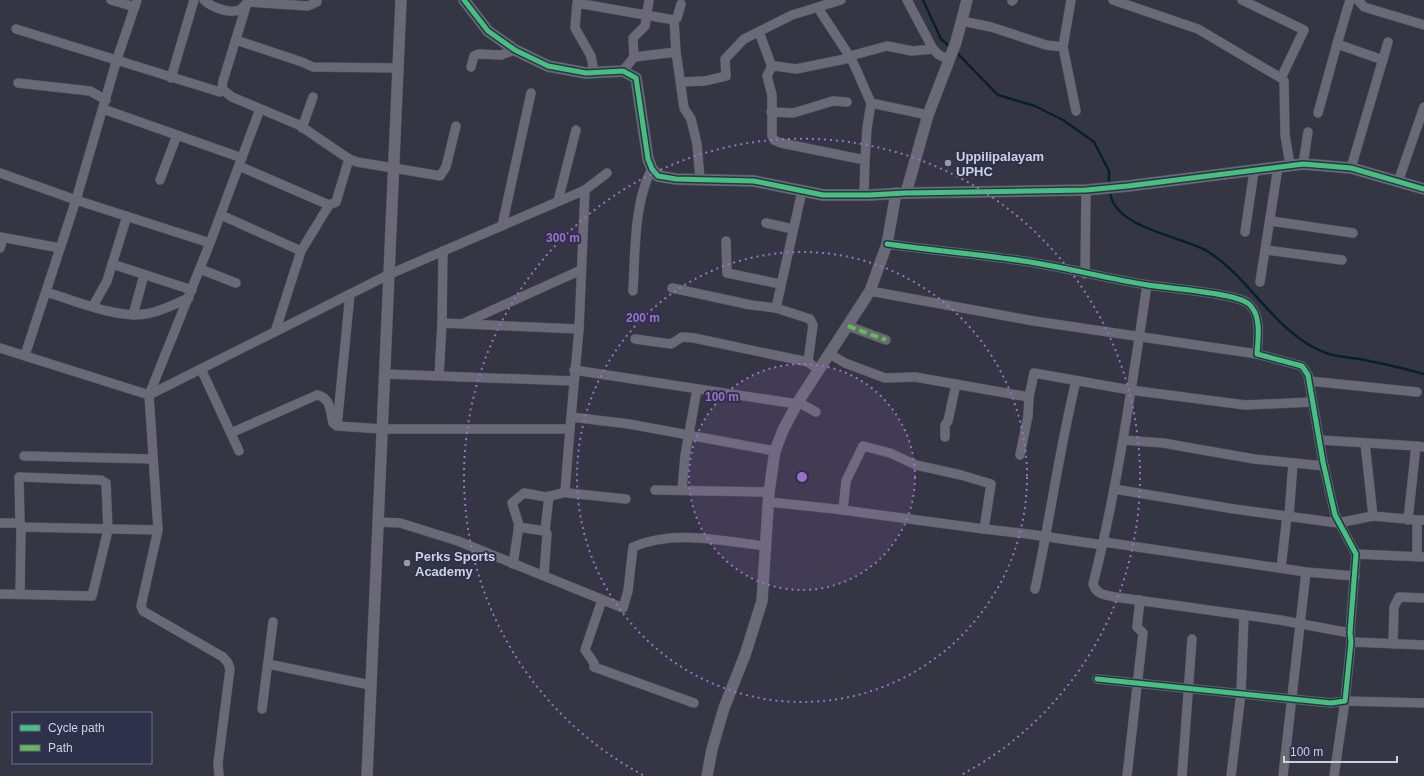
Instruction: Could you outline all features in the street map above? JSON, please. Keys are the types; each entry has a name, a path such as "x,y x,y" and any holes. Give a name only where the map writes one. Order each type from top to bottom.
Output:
{"street":[{"path":"25,355 76,200 117,59 136,4 111,0"},
{"path":"171,78 194,0"},
{"path":"204,0 209,5 232,10 240,9 248,1 308,6 317,2 317,0"},
{"path":"367,776 402,0"},
{"path":"464,0 488,31 516,50 548,66 586,73 623,71 636,78 648,159 652,169 658,176 676,179 754,181 823,195 864,195 1086,190 1303,164 1351,168 1424,189"},
{"path":"623,71 634,57 633,38 645,26 649,0"},
{"path":"906,0 933,49 939,55 951,57"},
{"path":"707,776 712,749 724,708 762,601 769,497 775,451 782,430 870,291 887,244 901,193 928,115 956,42 967,0"},
{"path":"1071,0 1064,48 1076,111"},
{"path":"1113,0 1198,29 1281,78 1284,81 1285,135 1290,165"},
{"path":"1242,0 1304,30 1281,78"},
{"path":"1318,113 1350,0"},
{"path":"1358,0 1364,8 1424,25"},
{"path":"16,29 220,92 248,1"},
{"path":"681,82 705,81 726,76 725,59 744,39 792,15 818,8 836,1"},
{"path":"594,72 591,56 575,28 577,3 674,20"},
{"path":"681,4 677,18 674,20 676,52 684,108 691,119 697,144 700,179"},
{"path":"818,8 850,57 871,103 866,128 864,195"},
{"path":"962,21 991,27 1046,45 1064,48"},
{"path":"759,32 772,67"},
{"path":"236,40 302,62 312,67 399,68"},
{"path":"1351,168 1388,42"},
{"path":"1337,44 1383,60"},
{"path":"772,67 796,69 850,57 887,46 912,51 933,49"},
{"path":"471,68 474,56 478,54 501,55 516,50"},
{"path":"634,57 676,52"},
{"path":"772,67 768,71 767,76 772,95 771,112 774,140 821,152 865,160"},
{"path":"18,83 90,91 106,100"},
{"path":"222,89 232,97 302,128 349,159 357,162 440,176 446,167 456,126"},
{"path":"502,226 531,93"},
{"path":"302,128 313,97"},
{"path":"771,112 787,113 833,101 848,102"},
{"path":"871,103 928,115"},
{"path":"1398,182 1424,107"},
{"path":"103,109 177,135 240,162 329,205"},
{"path":"219,776 218,763 230,669 228,663 223,657 143,611 141,600 158,530 149,395 210,243 260,109"},
{"path":"558,201 576,130"},
{"path":"1303,164 1308,132"},
{"path":"160,180 177,135"},
{"path":"275,332 301,251 329,205 336,202 349,159"},
{"path":"1260,282 1271,221 1278,167"},
{"path":"633,291 635,249 644,183 652,169"},
{"path":"1245,232 1254,171"},
{"path":"0,173 76,200 210,243"},
{"path":"0,348 149,395 390,274 585,190 607,173"},
{"path":"567,492 565,491 573,382 579,329 585,190"},
{"path":"1085,274 1086,190"},
{"path":"776,308 780,284 802,191"},
{"path":"220,215 301,251"},
{"path":"93,306 106,281 127,216"},
{"path":"1271,221 1353,233"},
{"path":"766,223 793,229"},
{"path":"0,248 1,237 60,248"},
{"path":"726,241 727,273 780,284"},
{"path":"887,244 1018,260 1147,285 1211,293 1239,299 1249,304 1256,316 1258,330 1257,354"},
{"path":"1266,250 1342,260"},
{"path":"439,376 442,323 443,251"},
{"path":"112,264 144,275 190,294"},
{"path":"200,268 236,283"},
{"path":"461,324 581,270"},
{"path":"133,316 144,275"},
{"path":"1147,285 1123,440 1104,544 1094,584 1095,589 1100,594 1300,623 1351,637 1393,644 1424,645"},
{"path":"672,288 751,305 776,308 810,319 813,326 808,362"},
{"path":"870,291 1139,338 1257,354 1302,366 1308,375 1324,466 1335,515 1356,554 1351,637 1345,701 1334,776"},
{"path":"46,292 121,315 133,316 160,310 190,294"},
{"path":"337,426 350,294"},
{"path":"442,323 579,329"},
{"path":"848,326 886,340"},
{"path":"635,339 671,344 682,337 694,338 808,362 819,370"},
{"path":"830,354 845,362 885,378 915,377 1029,397"},
{"path":"201,369 239,451"},
{"path":"574,370 798,403 816,412"},
{"path":"1020,455 1028,416 1029,397 1034,373 1130,390 1245,405 1312,402"},
{"path":"385,374 573,382"},
{"path":"1035,589 1046,536 1063,435 1076,381"},
{"path":"1309,381 1417,392"},
{"path":"945,437 945,425 948,421 956,384"},
{"path":"682,490 685,456 697,389"},
{"path":"231,433 317,395 324,396 328,400 333,423 337,426 383,429 570,429"},
{"path":"571,417 628,424 775,451"},
{"path":"1123,440 1163,443 1254,459 1324,466"},
{"path":"1320,440 1420,446 1417,520 1420,556 1356,554"},
{"path":"1364,443 1373,516"},
{"path":"843,510 846,481 863,446 890,453 916,465 961,475 991,484 984,529"},
{"path":"24,456 153,459"},
{"path":"1281,568 1288,516 1292,463"},
{"path":"0,594 92,596 108,530 106,483 101,480 19,477 20,594"},
{"path":"1114,489 1234,509 1338,523 1373,516 1417,520"},
{"path":"655,490 682,490 769,497 843,510 1306,572 1355,576"},
{"path":"512,564 518,527 512,504 524,492 549,496 567,492 626,499"},
{"path":"544,576 548,534 545,531 549,496"},
{"path":"378,522 400,523 458,541 623,608 628,591 633,548 645,542 668,537 765,546"},
{"path":"0,524 108,530 158,530"},
{"path":"518,527 545,531"},
{"path":"1283,776 1293,699 1306,572"},
{"path":"1393,644 1394,607 1399,597 1424,598"},
{"path":"602,600 585,650 594,663 594,667 694,703"},
{"path":"1127,776 1143,633 1137,627 1140,600"},
{"path":"1231,776 1241,693 1244,615"},
{"path":"262,709 273,622"},
{"path":"1182,776 1190,689 1192,639"},
{"path":"268,664 370,685"},
{"path":"1097,678 1190,689 1331,702 1424,703"}],"waterway":[{"path":"923,0 941,39 951,48"},
{"path":"956,52 998,95 1035,106 1063,120 1094,142 1109,171 1109,186"},
{"path":"1110,191 1114,204 1122,214 1150,229 1207,251 1223,263 1278,320 1292,333 1308,344 1326,353 1375,362 1424,374"}],"marked path":[{"path":"848,326 886,340"}],"cycle path":[{"path":"464,0 488,31 515,50 548,66 586,73 623,71 636,78 648,159 652,169 658,176 676,179 754,181 823,195 869,195 1086,190 1303,164 1351,168 1424,189"},
{"path":"887,244 1033,263 1148,285 1217,294 1242,300 1249,304 1253,309 1258,321 1257,354 1302,366 1308,375 1323,462 1335,515 1356,554 1350,633 1351,642 1345,701 1331,703 1097,679"}],"place":[{"name":"Uppilipalayam UPHC","path":"948,163"},
{"name":"Perks Sports Academy","path":"407,563"}]}
